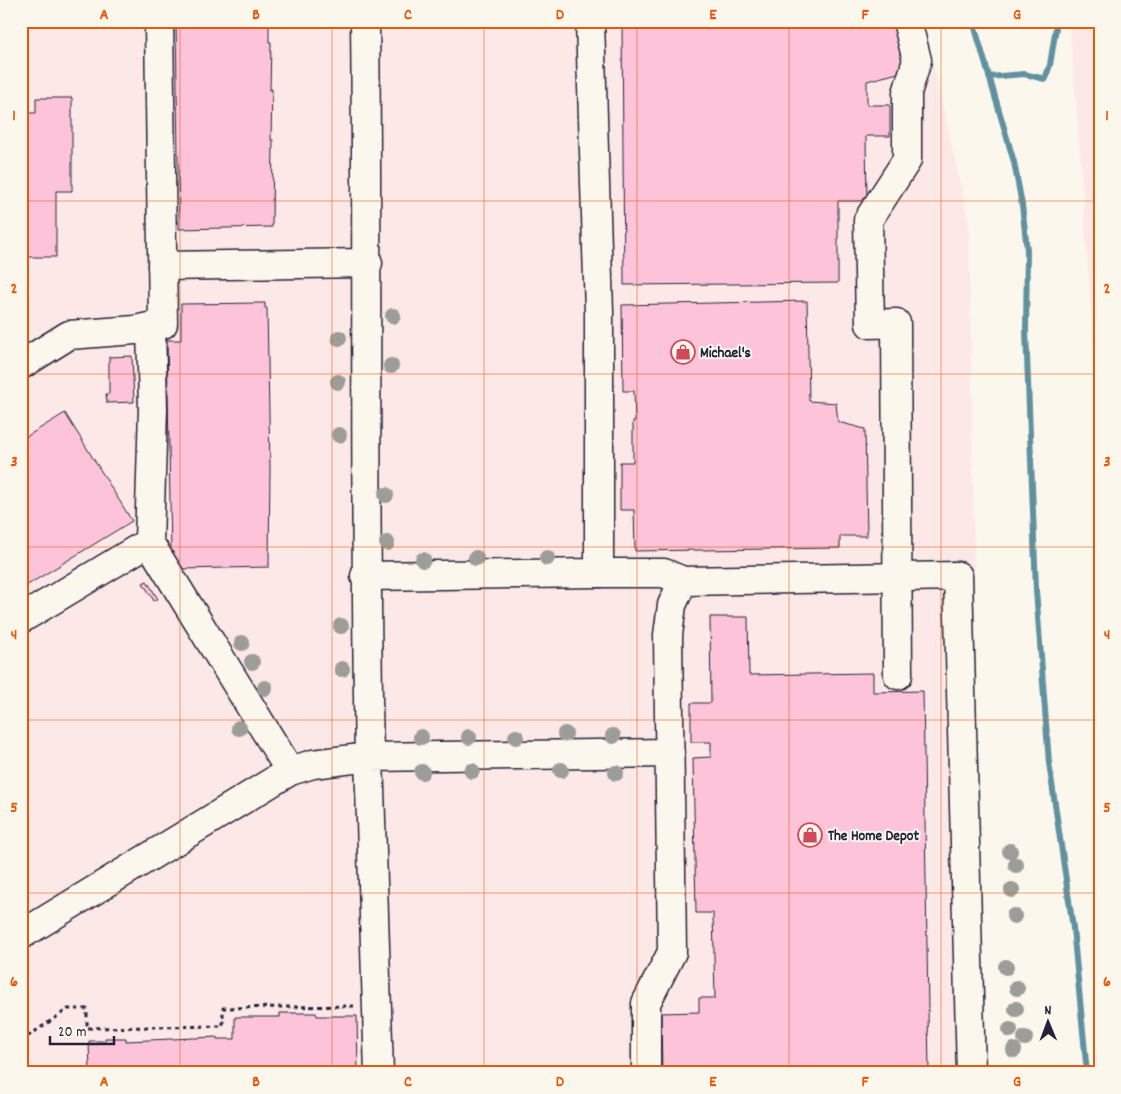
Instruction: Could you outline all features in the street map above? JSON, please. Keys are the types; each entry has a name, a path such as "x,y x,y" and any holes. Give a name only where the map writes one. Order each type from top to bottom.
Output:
{"street":[{"path":"21,365 69,335 151,327 163,324 159,21"},
{"path":"365,21 368,263 365,576 380,1073"},
{"path":"590,21 599,312 600,573"},
{"path":"898,676 896,323 870,324 868,220 907,160 907,93 917,60 907,21"},
{"path":"162,266 368,263"},
{"path":"151,327 152,409 149,542 290,771"},
{"path":"21,619 149,542"},
{"path":"365,576 664,572 684,581 958,576 971,1073"},
{"path":"646,1073 646,1003 672,952 668,635 672,606 684,581"},
{"path":"21,935 290,771 313,764 369,757 670,753"}],"path":[{"path":"21,1041 68,1009 86,1009 87,1028 97,1028 224,1026 223,1008 360,1006"}],"shaded area":[{"path":"21,21 924,21 969,224 982,1073 21,1073"},
{"path":"1069,21 1100,21 1100,440 1077,112"}],"building":[{"path":"176,21 269,21 269,42 271,42 270,90 272,89 271,140 273,140 272,227 179,229"},
{"path":"622,21 893,21 906,71 867,81 867,105 890,105 890,136 866,136 867,201 838,201 838,283 624,285"},
{"path":"36,98 72,98 72,191 56,191 56,257 21,257 21,113 36,113"},
{"path":"807,301 809,401 836,403 838,422 865,429 867,536 840,536 840,548 635,551 634,510 620,510 620,462 633,462 633,421 635,421 634,391 623,391 622,305"},
{"path":"265,303 265,308 267,308 270,467 269,567 181,569 171,554 167,340 181,340 181,304"},
{"path":"132,356 134,402 107,403 106,394 109,394 109,357"},
{"path":"65,413 132,521 21,589 21,440"},
{"path":"147,581 158,599 154,601 143,583"},
{"name":"The Home Depot","path":"710,617 748,617 749,675 873,673 873,692 923,691 929,1073 662,1073 661,1013 699,1012 699,998 715,998 713,913 696,913 693,758 711,757 711,742 691,742 691,703 711,703"},
{"path":"280,1013 316,1013 317,1016 357,1016 358,1073 90,1073 89,1041 105,1041 105,1038 126,1038 126,1041 217,1037 217,1039 235,1039 235,1017 280,1017"}],"waterway":[{"path":"973,21 1014,162 1022,205 1027,250 1026,330 1036,590 1049,763 1073,928 1087,1073"},
{"path":"989,77 1024,74 1045,79 1050,65 1057,21"}],"place":[{"name":"Michael's","path":"683,352"},
{"name":"The Home Depot","path":"810,835"}]}
